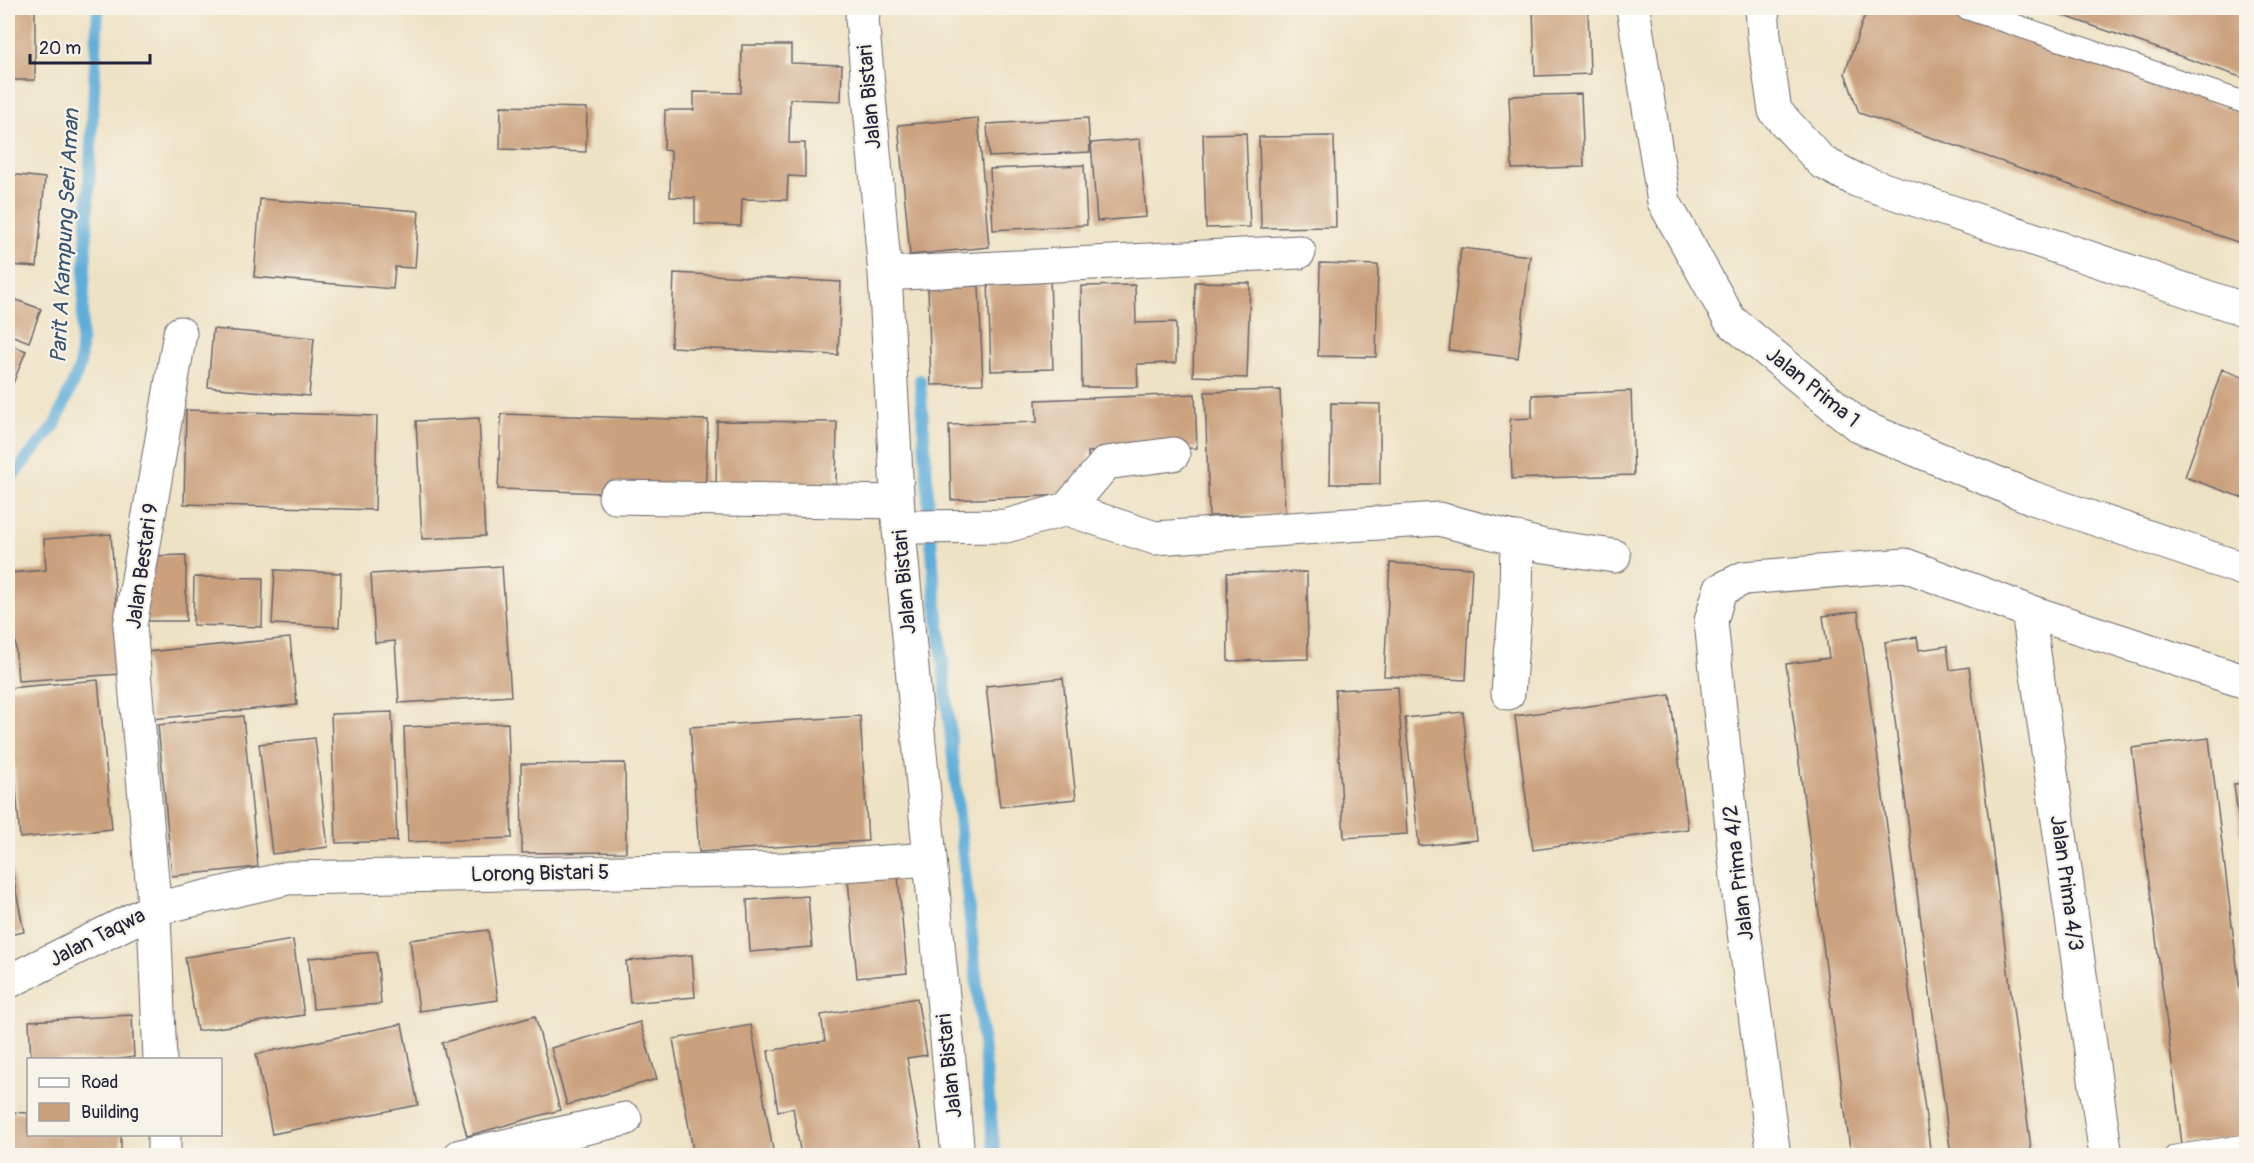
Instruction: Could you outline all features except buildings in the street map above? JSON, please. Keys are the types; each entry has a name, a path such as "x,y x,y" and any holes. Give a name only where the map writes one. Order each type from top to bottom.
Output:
{"street":[{"name":"Jalan Bistari","path":"864,8 862,18 885,274 929,859 958,1155"},
{"name":"Jalan Prima 1","path":"1633,8 1664,202 1730,320 1858,426 2033,498 2247,570"},
{"path":"1762,8 1775,111 1822,162 1856,180 2247,310"},
{"path":"885,274 1299,252"},
{"name":"Jalan Bestari 9","path":"160,1058 153,909 130,626 180,333"},
{"path":"615,497 903,520 952,527 1006,526 1066,509 1106,463 1173,454"},
{"path":"1066,509 1155,538 1439,519 1544,546 1614,556"},
{"path":"1508,693 1516,598 1517,538"},
{"name":"Jalan Prima 4/2","path":"1774,1155 1738,887 1711,621 1720,590 1744,578 1905,565 2028,611"},
{"path":"2028,611 2247,682"},
{"name":"Jalan Prima 4/3","path":"2028,611 2106,1155"},
{"name":"Lorong Bistari 5","path":"153,909 288,878 786,869 929,859"},
{"name":"Jalan Taqwa","path":"8,982 153,909"},
{"path":"460,1155 625,1119"},
{"path":"164,1136 164,1155"}],"lane":[{"path":"1965,8 2247,103"},
{"path":"2175,1155 2247,1145"}],"waterway":[{"name":"Parit A Kampung Seri Aman","path":"8,481 55,425 80,366 98,8"},
{"path":"920,380 934,579 995,1156"}]}
